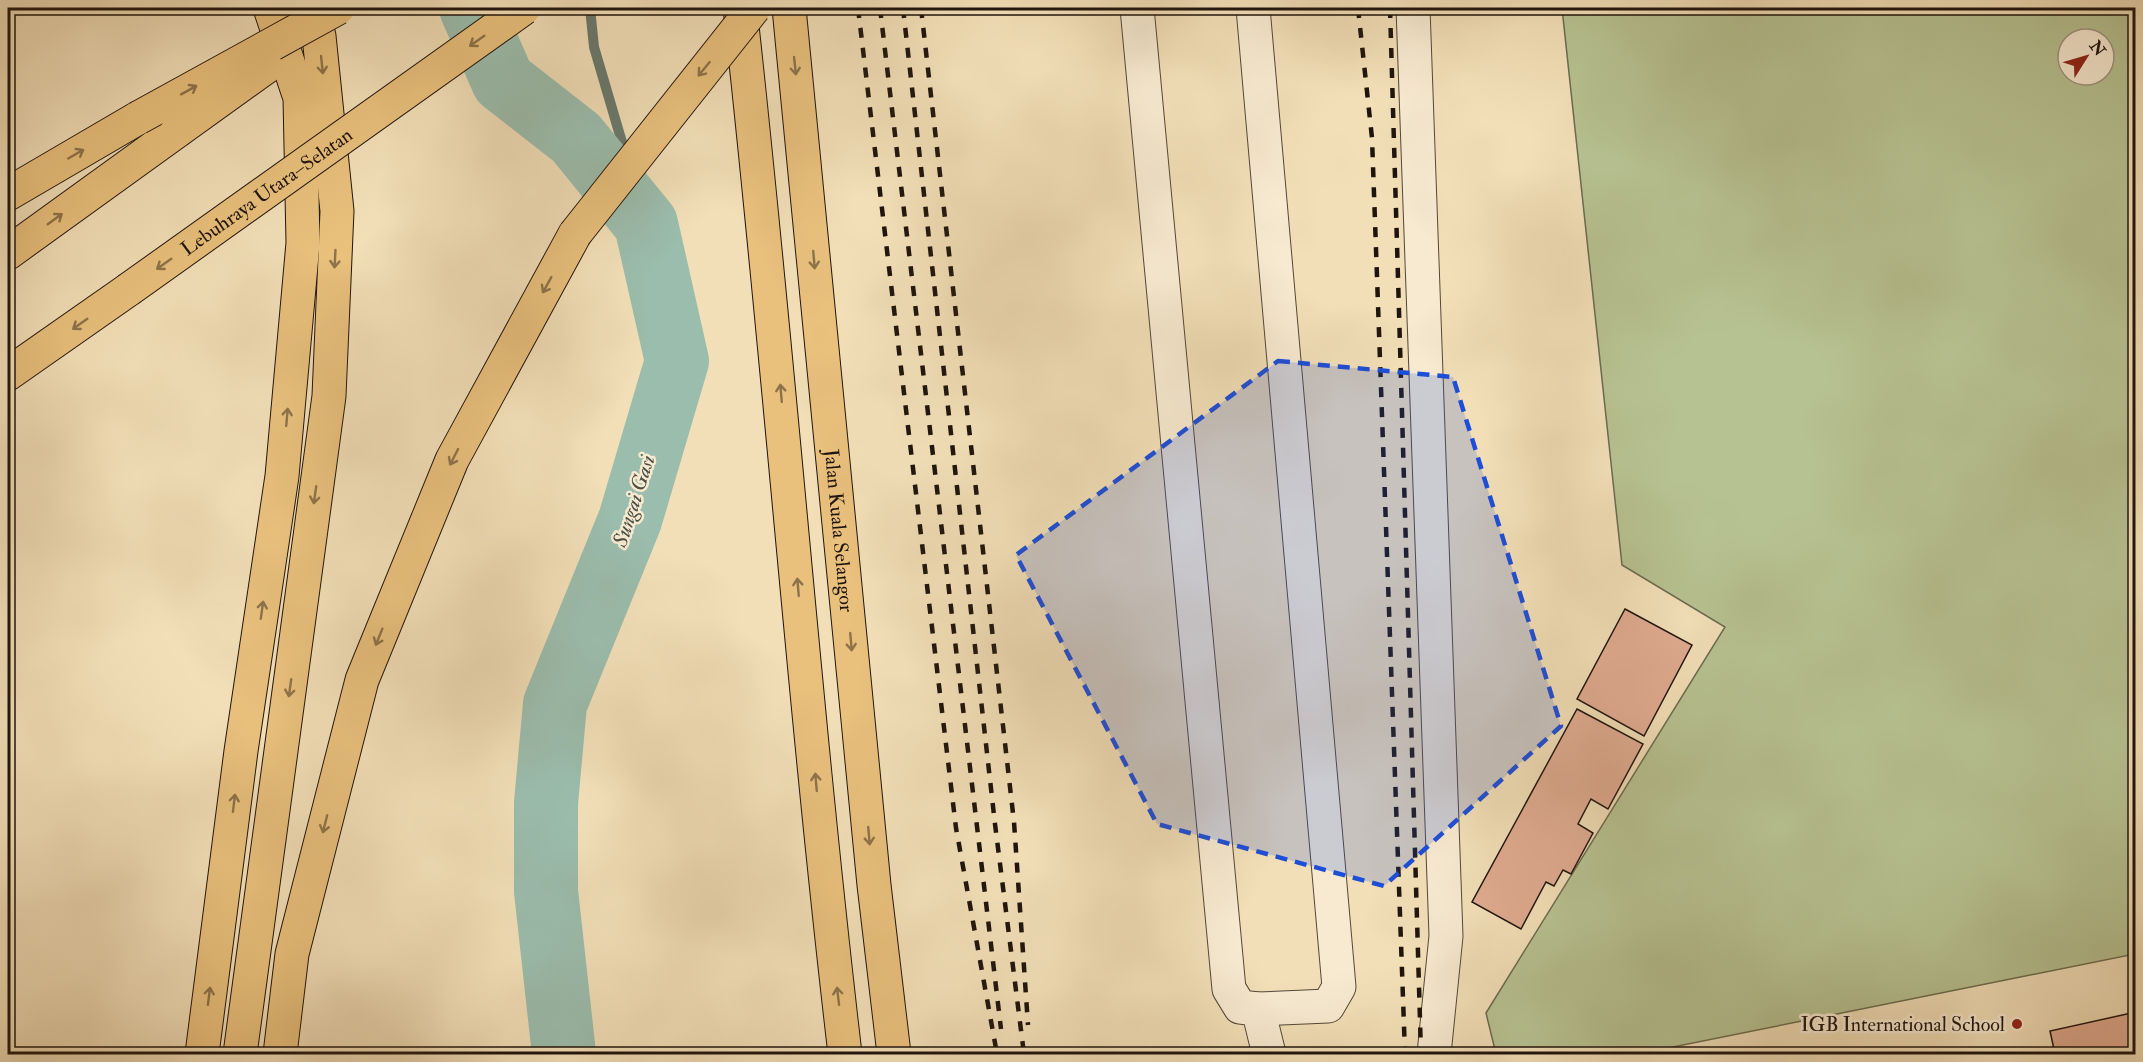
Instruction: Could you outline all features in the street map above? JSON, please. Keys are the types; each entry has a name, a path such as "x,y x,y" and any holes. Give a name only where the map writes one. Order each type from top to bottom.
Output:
{"highway":[{"path":"202,1054 241,751 282,476 303,243 300,98 270,8"},
{"path":"240,1054 329,396 337,211 319,36 311,8"},
{"path":"8,194 138,118 338,8"},
{"path":"8,254 349,8"},
{"name":"Lebuhraya Utara–Selatan","path":"8,374 524,8"},
{"path":"740,8 768,253 826,888 845,1054"},
{"path":"280,1054 292,954 362,680 452,460 575,234 754,8"},
{"name":"Jalan Kuala Selangor","path":"789,8 874,885 894,1054"}],"street":[{"path":"1137,8 1229,989 1240,1006 1258,1009 1328,1006 1339,987 1253,8"},
{"path":"1413,8 1446,936 1434,1054"},
{"path":"1258,1009 1269,1054"}],"highlighted area":[{"path":"1278,361 1453,377 1561,726 1384,886 1157,824 1016,555"}],"green space":[{"path":"1562,8 2135,8 2135,954 1638,1054 1496,1054 1486,1013 1725,627 1622,565"}],"building":[{"path":"1625,609 1692,645 1644,736 1577,699"},
{"path":"1577,709 1643,744 1608,809 1591,799 1578,824 1593,833 1571,874 1563,870 1554,886 1546,882 1521,929 1472,902"},
{"path":"2136,1012 2136,1054 2055,1054 2050,1031"}],"waterway":[{"name":"Sungai Gasi","path":"471,8 503,81 576,138 646,224 677,361 630,520 555,704 546,803 546,891 564,1054"},
{"path":"590,8 594,47 646,224"}],"railway":[{"path":"858,8 956,828 997,1054"},
{"path":"880,8 1001,1029"},
{"path":"903,8 995,824 1024,1054"},
{"path":"921,8 1014,822 1028,1025"},
{"path":"1358,8 1372,138 1405,1054"},
{"path":"1390,8 1421,1054"}],"place":[{"name":"IGB International School","path":"2017,1024"}]}
